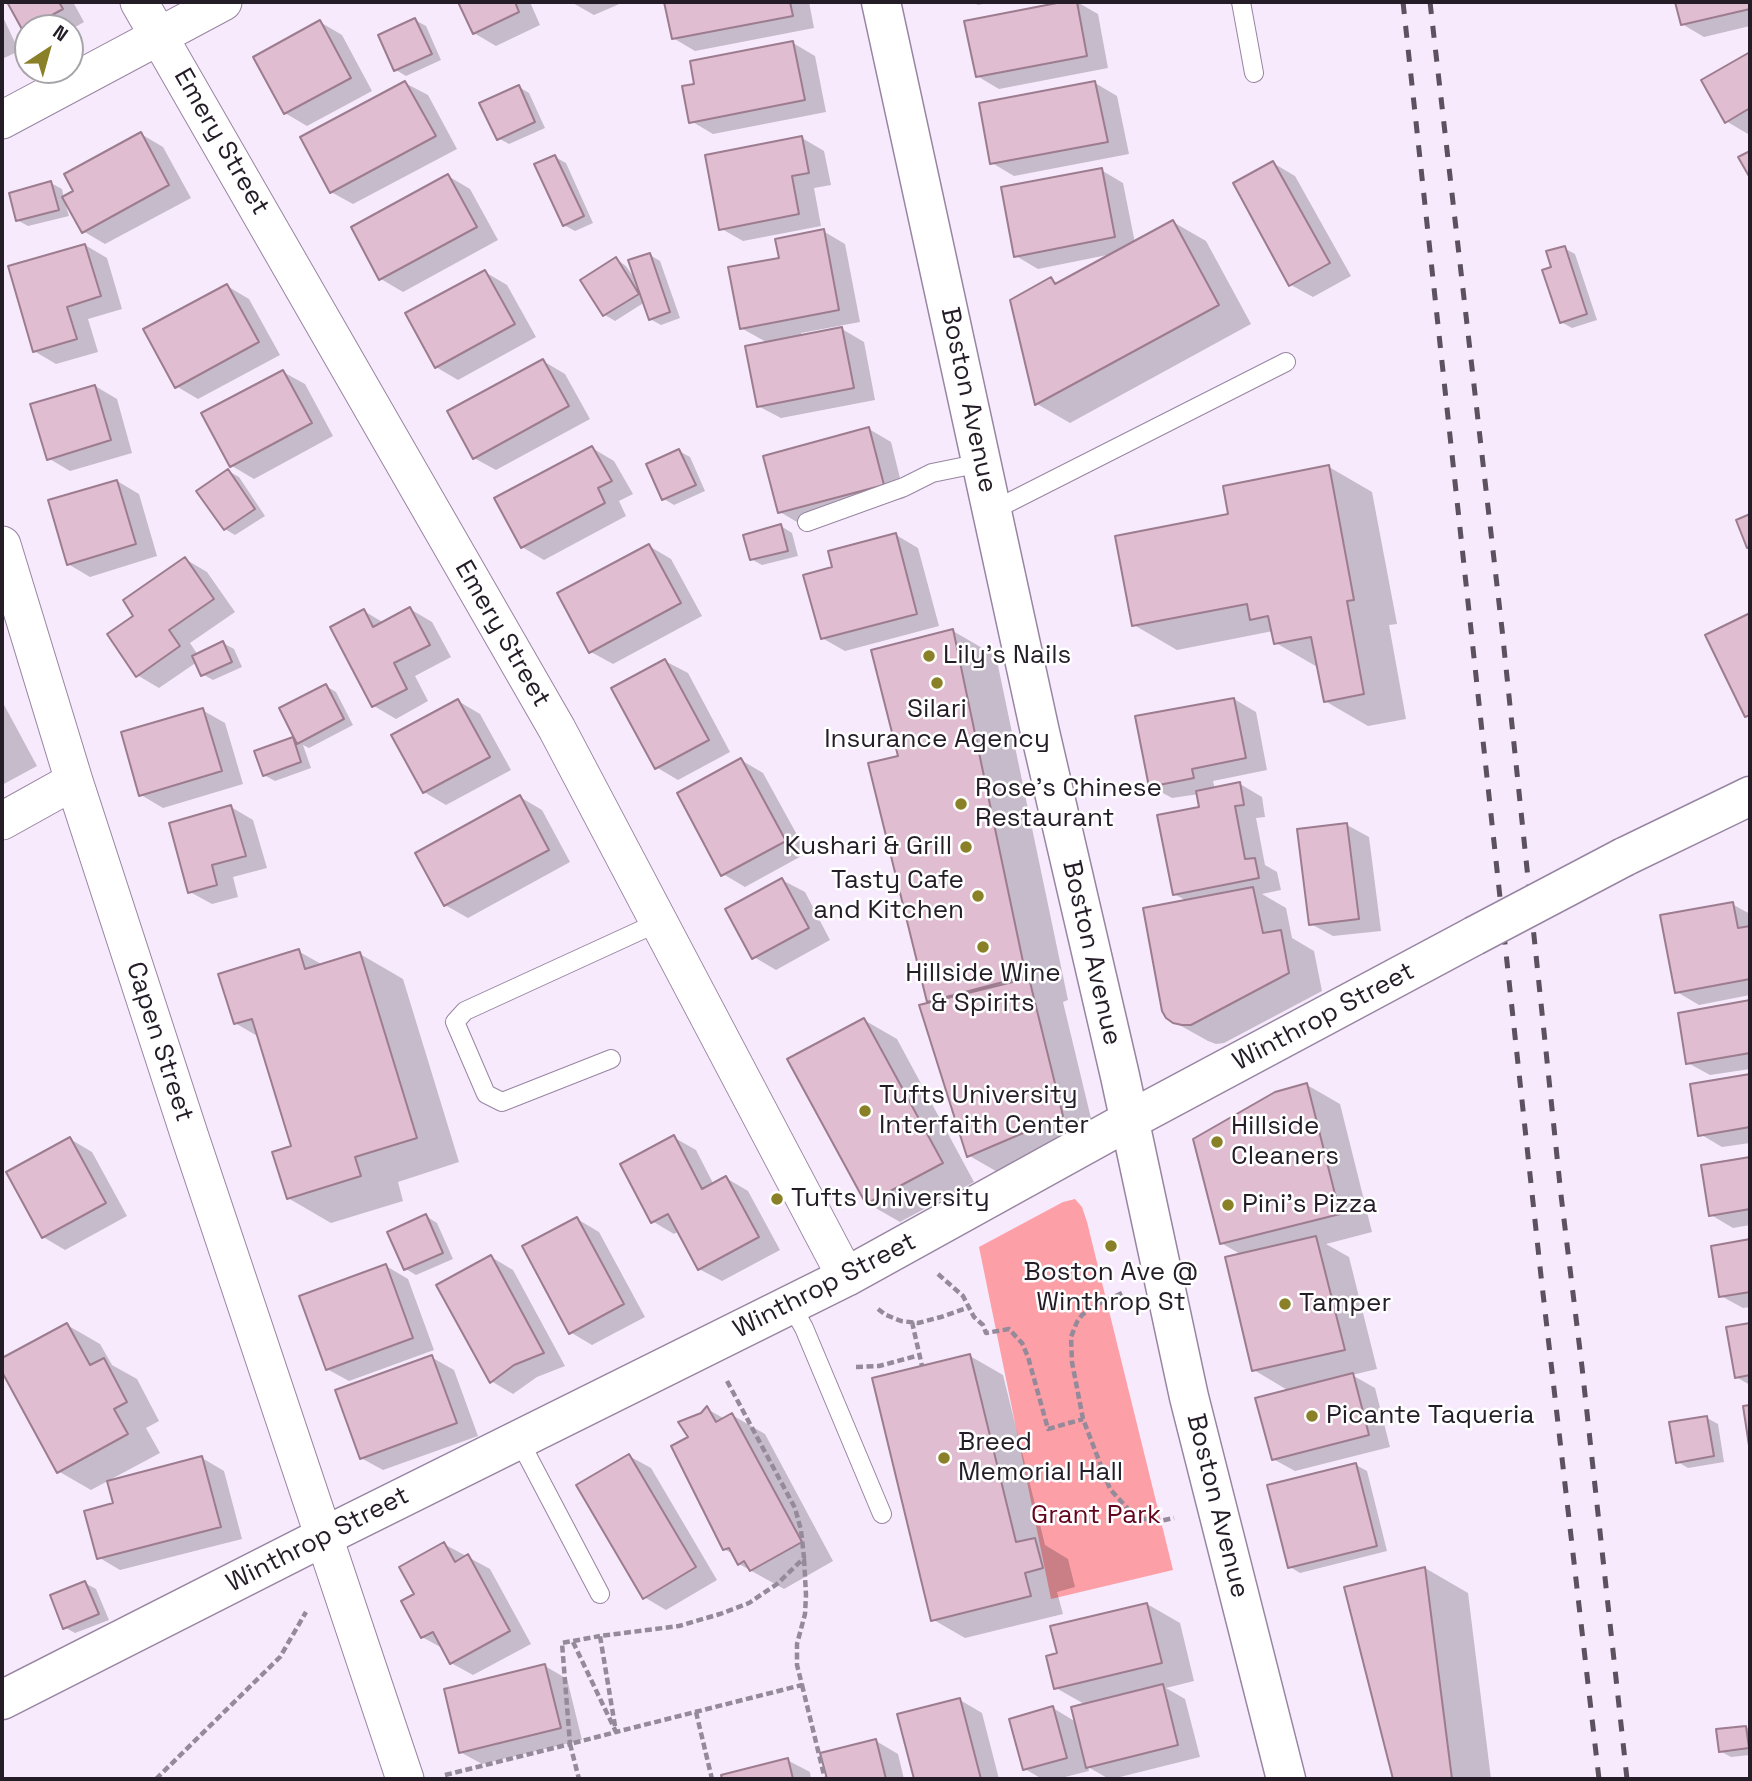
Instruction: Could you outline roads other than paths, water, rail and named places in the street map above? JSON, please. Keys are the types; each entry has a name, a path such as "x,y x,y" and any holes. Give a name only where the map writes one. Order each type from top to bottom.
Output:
{"street":[{"name":"Emery Street","path":"139,2 557,729 846,1277"},
{"path":"2,120 223,2"},
{"name":"Boston Avenue","path":"881,2 1040,732 1130,1120 1189,1397 1286,1779"},
{"name":"Capen Street","path":"2,545 74,781 323,1537 335,1572 423,1778"},
{"path":"2,821 74,781"},
{"name":"Winthrop Street","path":"2,1700 846,1277 1130,1120 1474,936 1624,857 1750,796"}],"lane":[{"path":"1241,2 1255,73"},
{"path":"992,512 1286,362"},
{"path":"807,522 904,487 932,473 981,463"},
{"path":"611,1059 502,1102 486,1094 455,1022 465,1011 659,922"},
{"path":"791,1305 804,1328 882,1514"},
{"path":"519,1440 600,1594"}],"railway":[{"path":"1403,2 1541,1276 1599,1779"},
{"path":"1430,2 1502,629 1561,1195 1627,1779"}],"place":[{"name":"Lily's Nails","path":"929,656"},
{"name":"Silari Insurance Agency","path":"937,683"},
{"name":"Rose's Chinese Restaurant","path":"961,804"},
{"name":"Kushari & Grill","path":"966,847"},
{"name":"Tasty Cafe and Kitchen","path":"978,896"},
{"name":"Hillside Wine & Spirits","path":"983,947"},
{"name":"Tufts University Interfaith Center","path":"865,1111"},
{"name":"Hillside Cleaners","path":"1217,1142"},
{"name":"Tufts University","path":"777,1199"},
{"name":"Pini's Pizza","path":"1228,1205"},
{"name":"Boston Ave @ Winthrop St","path":"1111,1246"},
{"name":"Tamper","path":"1285,1304"},
{"name":"Picante Taqueria","path":"1312,1416"},
{"name":"Breed Memorial Hall","path":"944,1458"}],"park label":[{"name":"Grant Park","path":"1096,1516"}]}
